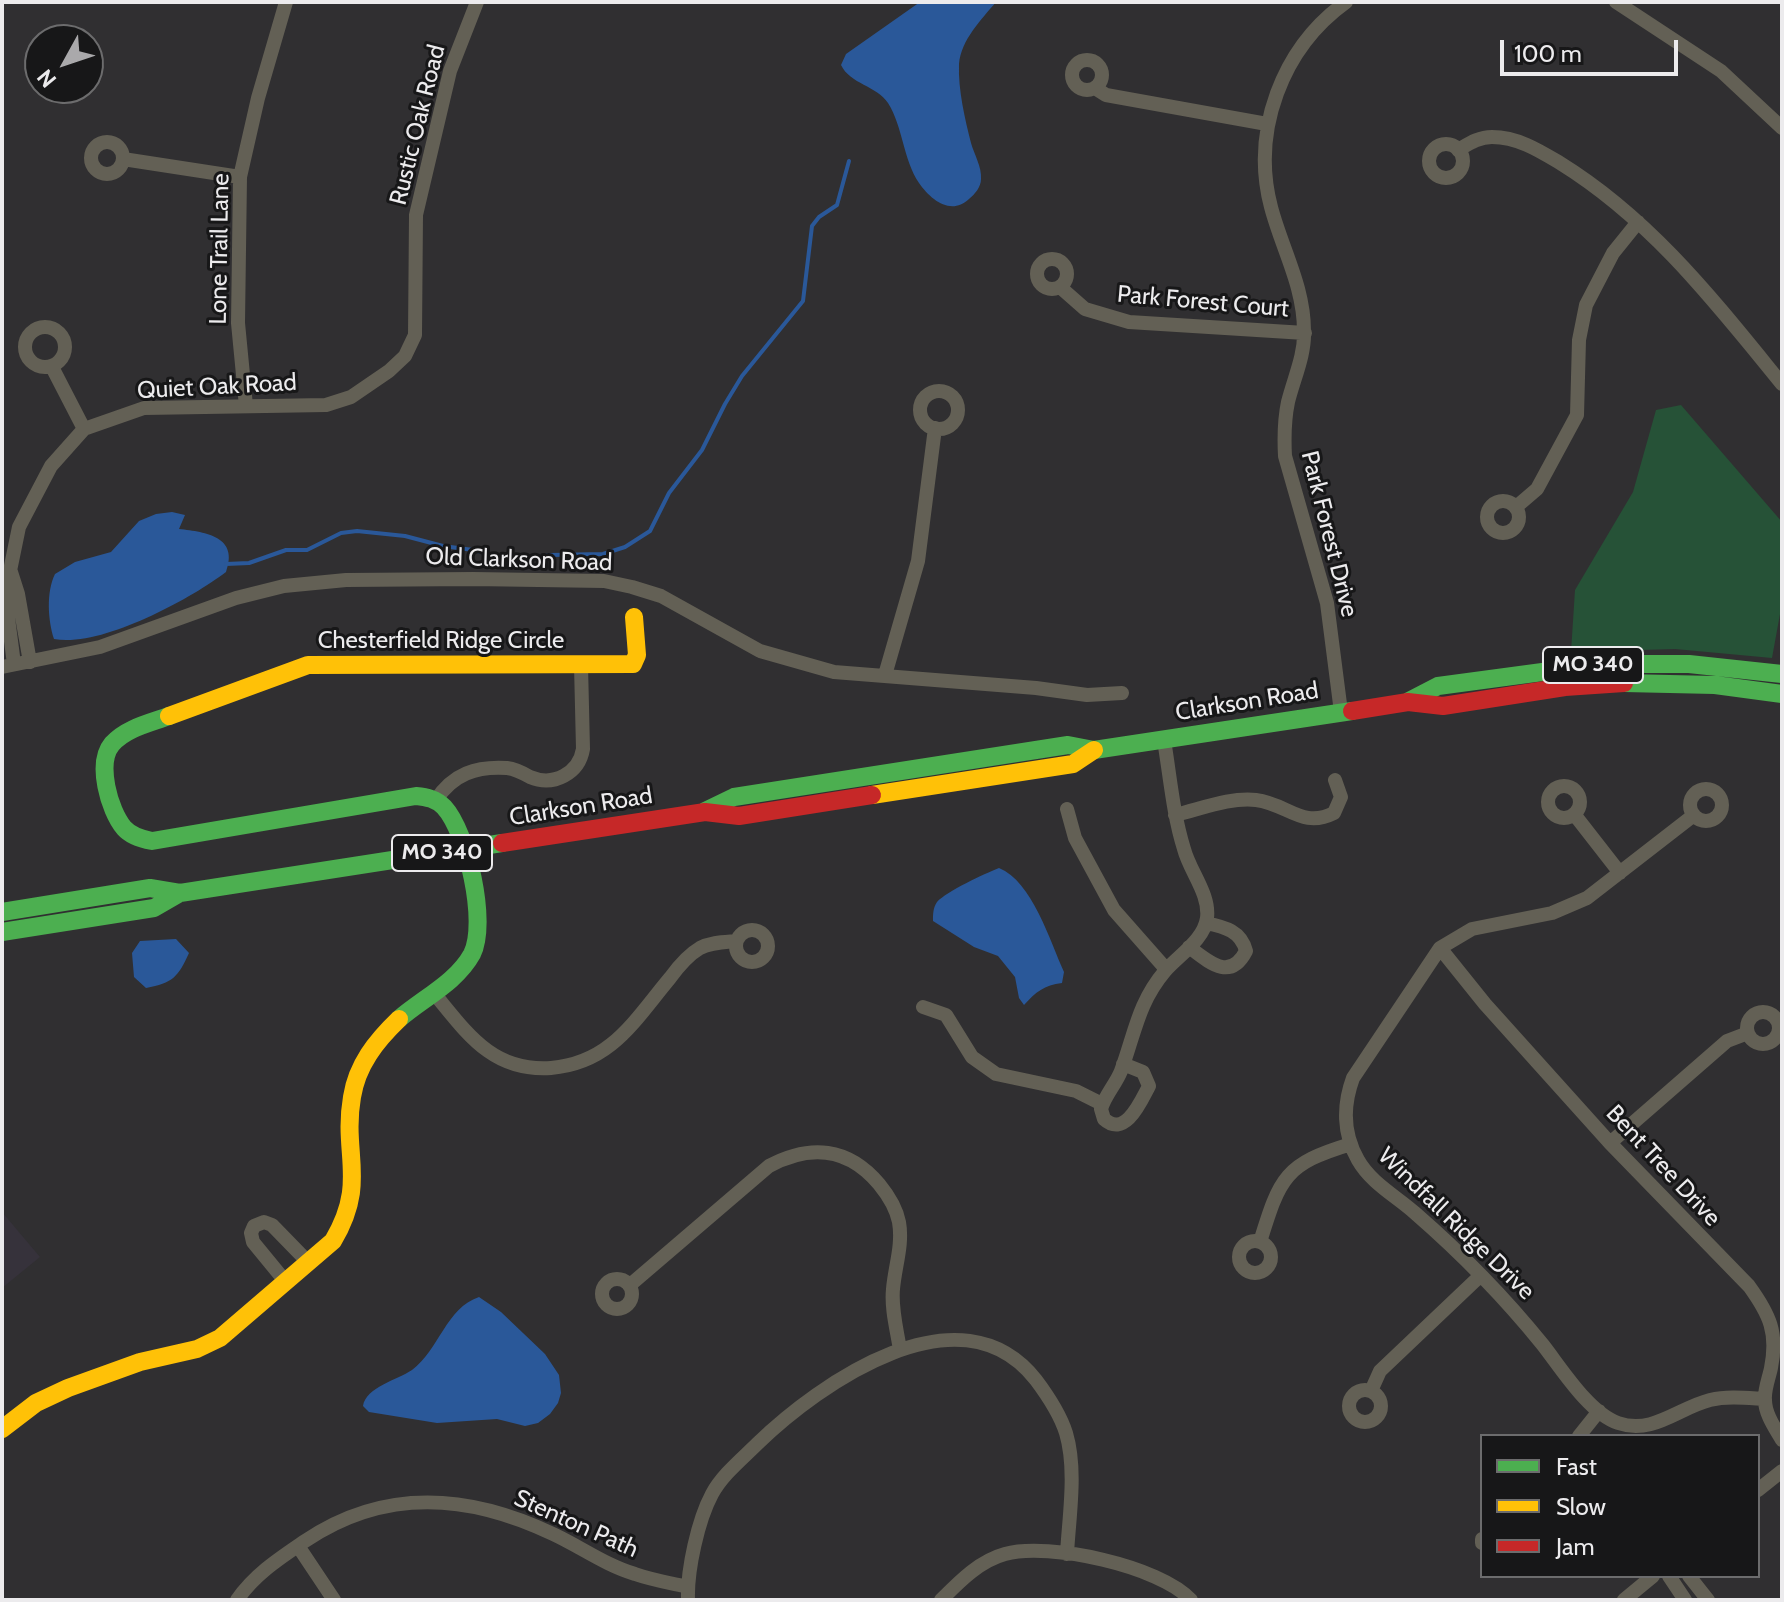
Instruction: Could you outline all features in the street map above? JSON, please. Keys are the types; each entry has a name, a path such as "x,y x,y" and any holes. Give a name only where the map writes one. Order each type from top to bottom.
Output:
{"main road":[{"name":"Chesterfield Ridge Circle","path":"436,800 416,796 152,841 138,839 116,818 104,759 109,748 126,732 308,665 633,664 637,655 634,617"},
{"name":"Clarkson Road","path":"1408,702 1438,686 1602,664 1689,664 1782,674"},
{"name":"Clarkson Road","path":"2,912 150,888 180,893 705,812 739,816 1073,764 1094,750 1408,702 1443,706 1565,687 1639,682 1715,685 1782,694"},
{"path":"2,1429 36,1403 68,1388 140,1362 197,1349 220,1338 333,1241 344,1226 351,1210 354,1173 351,1113 358,1074 391,1026 464,966 473,952 479,912 451,814 436,800"},
{"name":"Clarkson Road","path":"2,932 154,908 180,893"}],"street":[{"name":"Lone Trail Lane","path":"246,406 238,323 240,177 258,98 286,2"},
{"name":"Rustic Oak Road","path":"369,386 405,356 415,335 416,215 450,71 477,2"},
{"path":"1616,2 1721,71 1782,128"},
{"name":"Park Forest Drive","path":"1336,5 1285,74 1271,106 1267,124 1267,188 1302,302 1305,333 1283,432 1285,456 1327,603 1341,712"},
{"path":"1095,88 1106,95 1267,124"},
{"path":"1458,150 1477,139 1490,137 1521,142 1576,173 1676,257 1782,384"},
{"path":"123,159 240,177"},
{"path":"1516,507 1537,489 1577,415 1579,340 1586,305 1613,253 1638,222"},
{"name":"Park Forest Court","path":"1060,287 1085,309 1129,322 1305,333"},
{"path":"1769,368 1782,358"},
{"path":"52,367 84,429"},
{"name":"Quiet Oak Road","path":"8,666 6,568 19,527 32,498 59,456 84,429 144,408 326,405 351,397 369,386"},
{"path":"885,675 918,561 935,428"},
{"name":"Quiet Oak Road","path":"6,568 18,594 30,662"},
{"name":"Old Clarkson Road","path":"8,666 100,647 223,602 284,586 389,579 604,581 661,596 733,637 785,660 834,672 1087,695 1122,693"},
{"path":"436,800 446,785 463,774 509,768 547,780 572,772 581,761 583,749 581,665"},
{"path":"1123,1064 1143,1072 1149,1086 1129,1120 1123,1124 1108,1123 1101,1114 1102,1104 1123,1064 1138,1014 1166,969 1197,939 1206,923 1207,909 1203,894 1188,863 1175,815 1164,740"},
{"path":"1175,815 1245,800 1273,804 1310,820 1324,818 1334,813 1341,797 1335,780"},
{"path":"1067,809 1075,838 1114,910 1166,969"},
{"path":"1574,814 1620,873"},
{"name":"Windfall Ridge Drive","path":"1694,815 1587,898 1552,913 1472,929 1440,948 1353,1078 1347,1093 1345,1122 1360,1164 1480,1276 1526,1324 1599,1411 1613,1421 1635,1427 1662,1421 1709,1400 1732,1397 1765,1399"},
{"path":"1189,947 1218,967 1229,967 1241,961 1246,951 1241,938 1228,928 1206,923"},
{"path":"433,992 476,1044 505,1061 541,1069 578,1065 608,1049 684,961 700,948 717,942 736,941"},
{"name":"Bent Tree Drive","path":"1440,948 1485,1004 1610,1143 1749,1286 1762,1304 1774,1337 1765,1399"},
{"path":"923,1007 946,1015 972,1057 996,1074 1076,1091 1102,1104"},
{"path":"1610,1143 1727,1041 1748,1033"},
{"path":"1260,1242 1276,1192 1300,1164 1312,1156 1351,1144"},
{"path":"630,1285 769,1166 796,1154 827,1152 855,1161 868,1170 894,1207 900,1241 892,1301 900,1350"},
{"path":"285,1281 253,1242 251,1233 254,1226 264,1222 272,1225 308,1262"},
{"path":"1371,1391 1380,1371 1480,1276"},
{"path":"688,1593 695,1548 712,1494 730,1471 776,1426 824,1389 874,1359 927,1343 971,1342 1006,1353 1018,1360 1034,1377 1058,1414 1069,1445 1067,1554"},
{"path":"1765,1399 1771,1421 1782,1440"},
{"path":"1581,1434 1599,1411"},
{"path":"1760,1488 1782,1471"},
{"name":"Stenton Path","path":"237,1600 259,1574 349,1515 379,1506 422,1501 465,1505 513,1517 634,1574 688,1593"},
{"path":"298,1546 334,1600"},
{"path":"941,1600 968,1574 1006,1554 1067,1554 1127,1566 1174,1585 1191,1600"},
{"path":"1624,1600 1651,1578"},
{"path":"1670,1578 1685,1600"},
{"path":"1691,1578 1708,1600"}],"shaded area":[{"path":"2,1212 40,1257 2,1288"}],"green space":[{"path":"1681,405 1782,522 1782,603 1772,658 1675,649 1571,652 1575,590 1633,492 1656,410"}],"water":[{"path":"920,2 996,2 973,31 959,64 962,104 981,179 973,195 955,206 935,200 919,183 888,103 851,77 841,65 846,54"},
{"path":"172,512 185,515 179,529 210,535 224,544 229,560 226,572 190,596 119,629 73,640 54,639 49,606 55,574 75,562 111,552 139,521"},
{"path":"999,868 1011,875 1030,898 1064,972 1062,983 1041,990 1024,1005 1019,998 1015,977 998,956 974,947 933,921 937,902 966,883"},
{"path":"176,939 189,953 181,968 169,981 146,988 134,977 132,953 140,941"},
{"path":"479,1297 501,1312 545,1354 559,1375 561,1393 550,1414 538,1423 525,1426 497,1419 437,1423 369,1412 363,1406 365,1399 376,1389 421,1362 458,1310"}],"waterway":[{"path":"226,564 249,563 286,550 307,550 341,533 357,531 405,536 473,550 503,564 550,555 603,554 625,547 650,531 669,493 702,450 742,376 803,301 812,226 837,205 849,161"}],"traffic: fast":[{"path":"1409,701 1438,686 1602,664 1689,664 1782,674"},
{"path":"1624,683 1715,685 1782,694"},
{"path":"705,811 734,797 1068,745 1094,750 1352,711"},
{"path":"169,716 124,734 107,752 105,774 109,799 124,828 140,838 152,841 416,796 431,799 444,807 460,836 473,878 478,921 476,940 472,954 457,973 399,1019"},
{"path":"2,912 150,888 180,893 502,843"},
{"path":"2,932 154,908 180,893"}],"traffic: slow":[{"path":"169,716 308,665 633,664 637,655 634,617"},
{"path":"872,795 1073,764 1094,750"},
{"path":"2,1429 36,1403 68,1388 140,1362 197,1349 220,1338 333,1241 343,1220 352,1185 350,1117 358,1074 369,1054 399,1019"}],"traffic: jam":[{"path":"1352,711 1408,702 1443,706 1565,687 1624,683"},
{"path":"502,843 705,812 739,816 872,795"}]}
